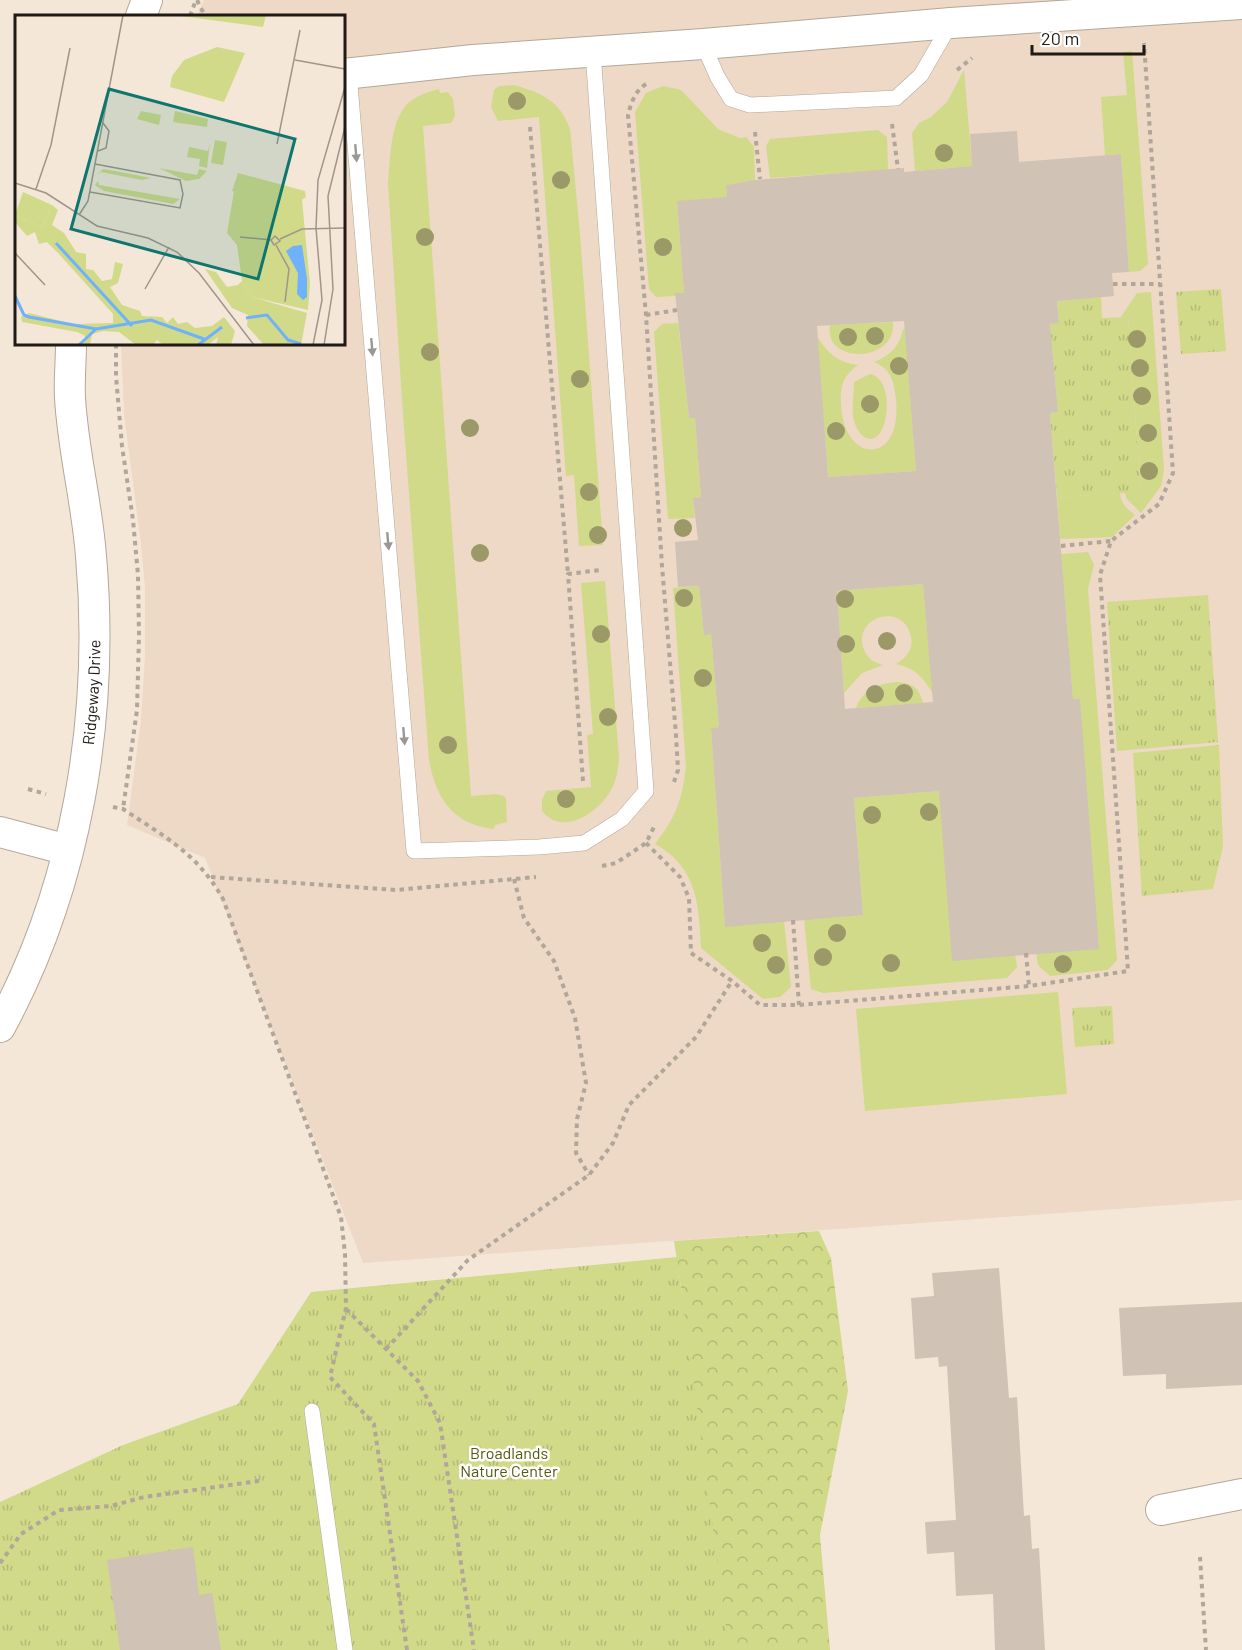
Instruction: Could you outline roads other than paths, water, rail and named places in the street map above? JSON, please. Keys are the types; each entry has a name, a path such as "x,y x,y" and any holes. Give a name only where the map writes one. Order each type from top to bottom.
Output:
{"street":[{"path":"141,15 147,0"},
{"path":"346,74 473,60 704,44 951,23 1242,4"},
{"name":"Ridgeway Drive","path":"0,1027 45,926 68,850 79,802 89,732 95,652 91,556 70,399 71,345"},
{"path":"0,832 68,850"},
{"path":"1161,1510 1242,1494"}],"lane":[{"path":"704,44 718,78 730,99 750,105 896,98 921,75 951,23"},
{"path":"346,74 414,851 551,846 584,843 622,819 646,791 593,52"},
{"path":"312,1411 345,1650"}],"park label":[{"name":"Broadlands Nature Center","path":"509,1462"}]}
